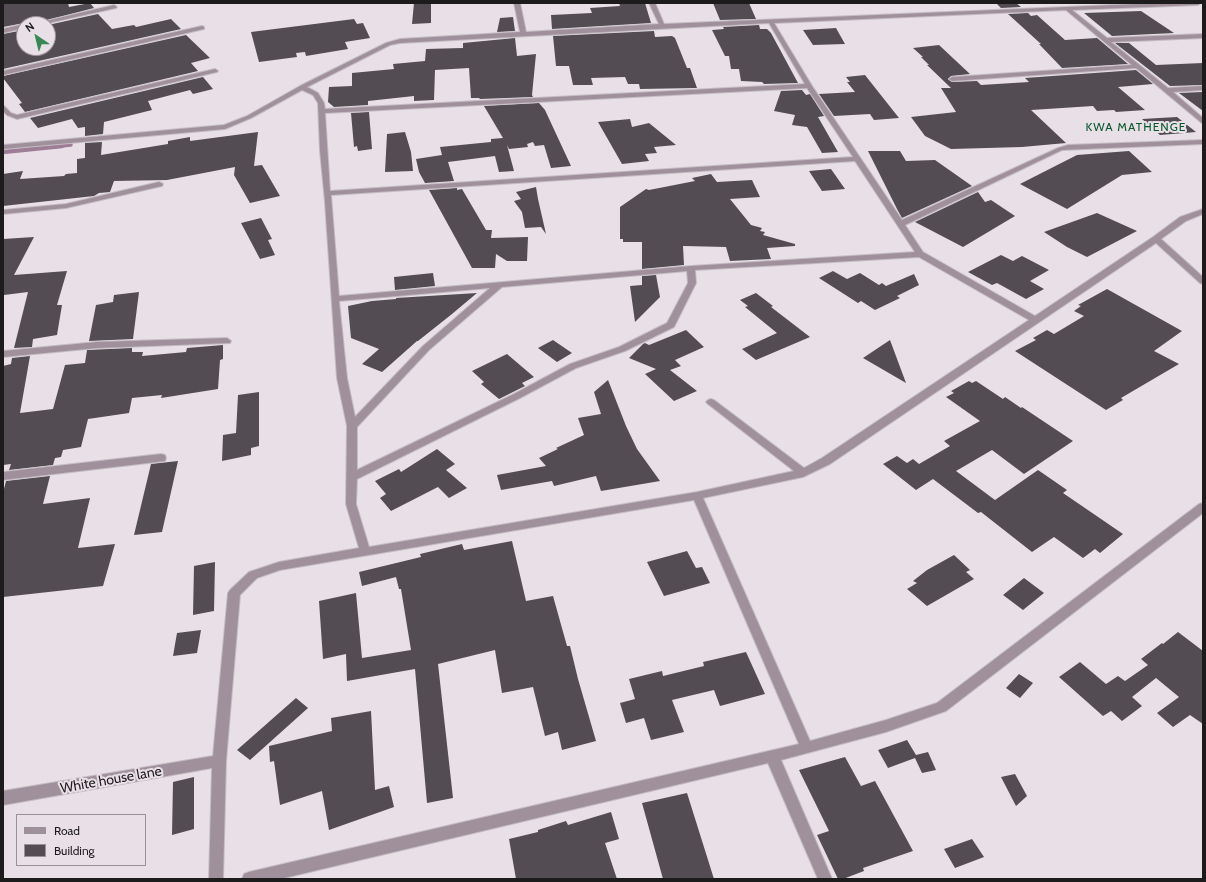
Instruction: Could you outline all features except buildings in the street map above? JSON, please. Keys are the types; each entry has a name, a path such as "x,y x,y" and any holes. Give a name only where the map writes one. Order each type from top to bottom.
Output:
{"street":[{"path":"518,3 523,33"},
{"path":"652,3 662,26"},
{"path":"3,147 226,127 388,44 400,40 662,26 1069,10 1198,3"},
{"path":"56,20 114,7"},
{"path":"1069,10 1108,40 1203,122"},
{"path":"771,22 809,86 920,254 1034,320"},
{"path":"3,31 16,28"},
{"path":"3,73 202,28"},
{"path":"1108,40 1203,36"},
{"path":"952,79 1138,66"},
{"path":"3,107 9,114 17,117 215,71"},
{"path":"322,111 809,86"},
{"path":"302,87 316,94 321,103 326,193 329,202 342,378 352,426 352,504 365,551"},
{"path":"1167,90 1203,88"},
{"path":"900,224 1060,149 1068,147 1203,142"},
{"path":"326,193 858,160"},
{"path":"3,212 66,206 159,184"},
{"path":"216,879 219,761 234,593 253,575 278,566 697,496 803,473 826,461 1156,239 1183,219 1203,211"},
{"path":"1156,239 1203,281"},
{"path":"335,299 690,268 920,254"},
{"path":"351,477 518,396 573,366 622,349 671,324 692,283 690,268"},
{"path":"352,426 426,348 499,285"},
{"path":"3,354 97,345 184,344 227,341"},
{"path":"711,402 803,473"},
{"path":"3,476 162,458"},
{"path":"697,496 807,748"},
{"path":"249,879 807,748 886,726 941,707 1203,507"},
{"path":"772,756 825,879"},
{"name":"White house lane","path":"3,798 219,761"}],"waterway":[{"path":"52,147 71,145"},
{"path":"3,152 62,146"}],"district":[{"name":"KWA MATHENGE","path":"1136,127"}]}
